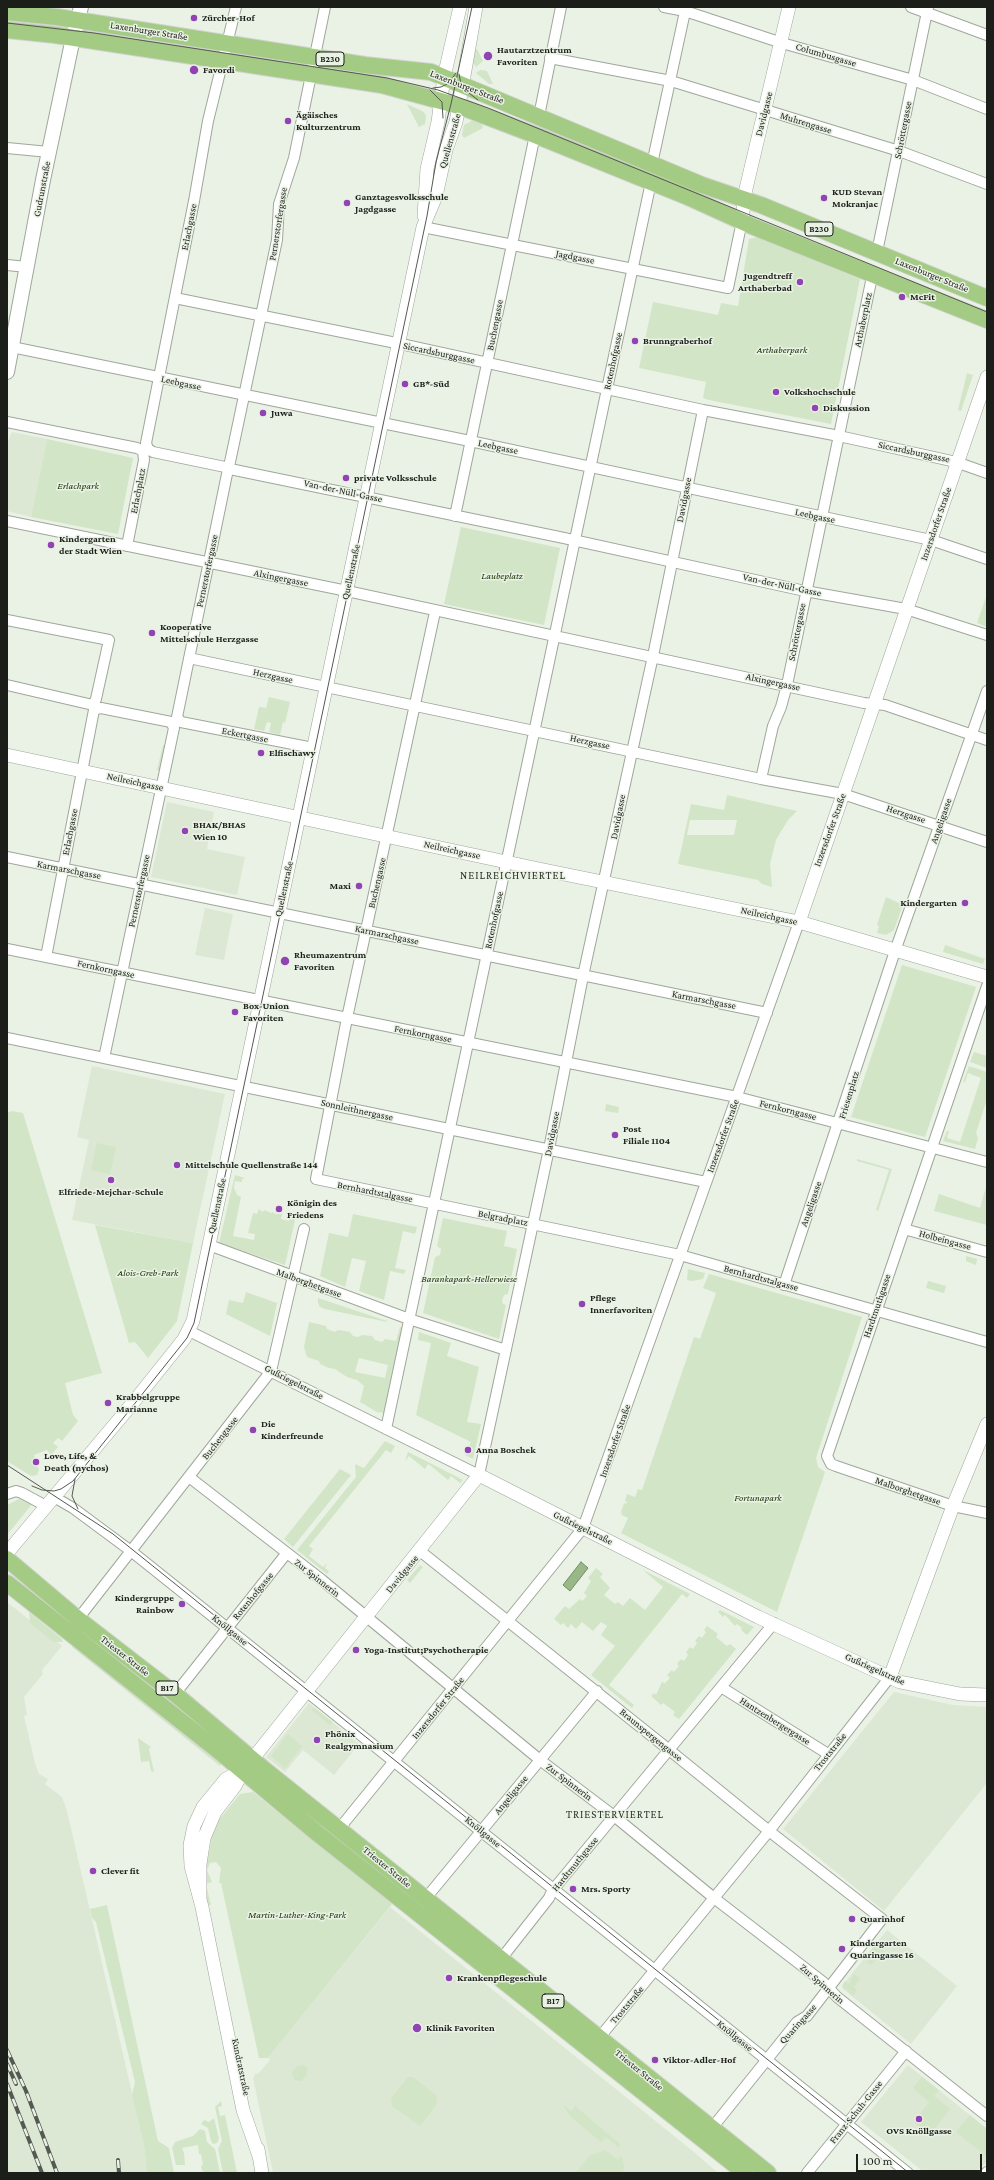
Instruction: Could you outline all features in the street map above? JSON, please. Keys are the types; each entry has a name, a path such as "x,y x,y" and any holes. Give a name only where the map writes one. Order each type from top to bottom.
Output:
{"main road":[{"name":"Laxenburger Straße","path":"7,12 79,14 228,44 391,69 424,71 462,84 712,189 744,199"},
{"name":"Gudrunstraße","path":"7,372 10,347 49,152 72,38 79,14"},
{"name":"Laxenburger Straße","path":"7,30 72,38 392,87 459,106 535,134 742,221"},
{"name":"B230","path":"744,199 876,252"},
{"name":"B230","path":"742,221 873,272"},
{"name":"Laxenburger Straße","path":"876,252 987,298"},
{"name":"Laxenburger Straße","path":"873,272 987,320"},
{"name":"Triester Straße","path":"7,1559 78,1619 176,1694 248,1766 339,1829 768,2173"},
{"name":"Triester Straße","path":"7,1583 248,1766 745,2173"}],"street":[{"name":"Erlachgasse","path":"148,449 146,443 208,121 236,7"},
{"name":"Pernerstorfergasse","path":"104,1058 209,563 242,396 277,240 282,189 294,158 325,7"},
{"name":"Quellenstraße","path":"7,1553 81,1468 189,1331 193,1321 260,1001 280,913 313,748 423,226 427,169 438,122 444,77 460,7"},
{"name":"Quellenstraße","path":"423,226 436,196 442,165 455,129 476,7"},
{"path":"539,116 561,7"},
{"name":"Columbusgasse","path":"664,7 686,9 782,43 912,80 987,109"},
{"name":"Davidgasse","path":"742,221 744,199 782,43 789,7"},
{"path":"911,7 927,9 987,35"},
{"path":"652,164 686,9"},
{"name":"Schröttergasse","path":"876,252 899,151 927,9"},
{"name":"Muhrengasse","path":"550,58 671,81 899,151 987,184"},
{"name":"Buchengasse","path":"455,516 535,134"},
{"path":"7,148 49,152"},
{"name":"Rotenhofgasse","path":"574,540 591,467 651,182"},
{"name":"Jagdgasse","path":"423,226 728,288 742,221"},
{"path":"7,265 27,267"},
{"name":"Arthaberplatz","path":"839,436 873,272"},
{"name":"Siccardsburggasse","path":"175,298 607,388 703,410"},
{"name":"Leebgasse","path":"10,347 382,425 470,441 931,540 987,559"},
{"name":"Inzersdorfer Straße","path":"339,1829 509,1622 583,1528 799,922 873,704 931,540 956,462 987,377"},
{"path":"703,410 839,436"},
{"name":"Davidgasse","path":"533,1224 583,976 605,882 631,751 653,656 703,410"},
{"name":"Erlachplatz","path":"7,422 141,449 144,460 127,546"},
{"name":"Schröttergasse","path":"762,779 773,726 781,707 787,685 805,591 839,436"},
{"name":"Siccardsburggasse","path":"839,436 956,462 987,473"},
{"name":"Van-der-Nüll-Gasse","path":"148,449 160,453 455,516"},
{"path":"435,612 556,636 574,540 455,516"},
{"path":"7,521 127,546"},
{"name":"Van-der-Nüll-Gasse","path":"574,540 805,591 906,609 987,635"},
{"name":"Alxingergasse","path":"127,546 347,591 435,612"},
{"name":"Buchengasse","path":"316,1179 347,1018 435,612"},
{"name":"Erlachgasse","path":"7,620 109,640 94,707 46,957"},
{"name":"Rotenhofgasse","path":"434,1204 452,1129 486,956 556,636"},
{"name":"Alxingergasse","path":"556,636 873,704 885,705 987,740"},
{"name":"Herzgasse","path":"189,658 762,779 843,794 940,825 987,842"},
{"name":"Eckertgasse","path":"7,685 94,707 182,722 313,748"},
{"name":"Angeligasse","path":"895,951 987,691"},
{"name":"Neilreichgasse","path":"7,755 506,862 799,922 895,951"},
{"name":"Karmarschgasse","path":"7,858 366,930 766,1013"},
{"name":"Fernkorngasse","path":"7,949 737,1097 839,1123"},
{"path":"895,951 987,977"},
{"name":"Friesenplatz","path":"895,951 839,1123 932,1148"},
{"path":"987,986 932,1148 987,1162"},
{"name":"Sonnleithnergasse","path":"7,1038 706,1182"},
{"name":"Angeligasse","path":"784,1285 839,1123"},
{"name":"Hardtmuthgasse","path":"830,1464 827,1456 875,1309 932,1148"},
{"name":"Bernhardtstalgasse","path":"316,1179 434,1204"},
{"path":"386,1429 434,1204"},
{"name":"Belgradplatz","path":"434,1204 533,1224 506,1350"},
{"name":"Bernhardtstalgasse","path":"533,1224 680,1255 875,1309 987,1342"},
{"name":"Buchengasse","path":"78,1619 271,1371 304,1229"},
{"name":"Holbeingasse","path":"904,1229 987,1252"},
{"name":"Malborghetgasse","path":"209,1245 409,1319"},
{"path":"409,1319 506,1350"},
{"name":"Gußriegelstraße","path":"189,1331 774,1623 900,1682 960,1694 987,1695"},
{"name":"Davidgasse","path":"248,1766 306,1691 420,1551 479,1475 506,1350"},
{"name":"Troststraße","path":"599,2038 769,1831 890,1676 953,1506 987,1424"},
{"name":"Malborghetgasse","path":"830,1464 953,1506 987,1512"},
{"name":"Zur Spinnerin","path":"189,1477 286,1554 322,1580 453,1690 540,1760 614,1816 714,1898 828,1988 837,1997 987,2116"},
{"path":"7,1494 16,1491 50,1502"},
{"name":"Knöllgasse","path":"50,1502 73,1508 131,1551 908,2173"},
{"name":"Braunspergengasse","path":"420,1551 597,1691 769,1831 882,1919"},
{"name":"Rotenhofgasse","path":"176,1694 286,1554"},
{"name":"Hardtmuthgasse","path":"501,1958 549,1898 553,1889 668,1748 721,1688 774,1623"},
{"name":"Hantzenbergergasse","path":"721,1688 828,1754"},
{"name":"Angeligasse","path":"426,1898 597,1691"},
{"name":"Kundratstraße","path":"248,1766 226,1780 203,1807 194,1826 190,1845 192,1866 200,1898 243,2110 259,2156 262,2173"},
{"name":"Quaringasse","path":"712,2128 797,2022 807,2016 882,1919"},
{"name":"Franz-Schuh-Gasse","path":"807,2173 906,2052"}],"shaded area":[{"path":"12,432 47,439 31,517 7,511 7,444"},
{"name":"BHAK/BHAS Wien 10","path":"167,802 214,812 207,849 245,857 237,895 151,877"},
{"path":"205,908 233,914 224,960 195,955"},
{"path":"92,1066 225,1094 193,1243 72,1220 89,1140 77,1137"},
{"path":"581,1562 588,1568 570,1591 563,1585"},
{"path":"7,1602 62,1646 42,1670 43,1674 24,1697 27,1715 24,1716 39,1774 48,1779 45,1784 62,1797 67,1811 144,2145 147,2173 7,2173"},
{"path":"894,1692 953,1705 987,1707 987,1783 884,1911 783,1829"},
{"name":"Phönix Realgymnasium","path":"309,1703 359,1744 334,1775 303,1750 285,1772 266,1757"},
{"name":"Klinik Favoriten","path":"390,1907 718,2173 273,2173 253,2078 256,2073 258,2074 270,2060 268,2058"},
{"path":"887,1930 957,1986 911,2044 842,1988 842,1986"},
{"name":"OVS Knöllgasse","path":"908,2065 987,2129 987,2162 974,2173 925,2173 861,2122"}],"green space":[{"path":"477,49 483,61 476,67 473,63 474,51"},
{"path":"480,70 487,71 493,84 489,84 476,73"},
{"path":"407,104 424,112 426,116 425,124 419,127"},
{"path":"473,120 482,124 483,128 464,138 462,135 464,125"},
{"name":"Arthaberpark","path":"758,237 860,279 831,424 709,400 703,398 706,382 639,368 653,302 718,315 721,303 738,306 749,239"},
{"path":"967,373 973,375 961,411 958,410"},
{"name":"Erlachpark","path":"47,439 133,458 118,534 31,517"},
{"name":"Laubeplatz","path":"461,527 560,548 544,625 444,604"},
{"path":"987,597 987,627 977,623"},
{"path":"269,697 290,702 285,723 283,722 280,735 269,732 271,723 267,722 264,731 254,729 259,707 266,708"},
{"path":"163,745 165,745 160,771 157,770"},
{"path":"727,795 797,811 788,820 776,840 770,864 772,887 762,884 758,880 678,864 691,804 724,810","holes":["690,820 737,820 734,835 687,835"]},
{"path":"886,897 903,905 894,930 886,935 877,933 879,926 877,925"},
{"path":"945,945 985,959 983,964 943,952"},
{"path":"902,965 976,987 925,1137 851,1117"},
{"path":"974,1052 987,1056 987,1068 970,1062"},
{"path":"969,1066 987,1072 987,1099 976,1133 978,1138 975,1149 943,1141 947,1131 949,1131 947,1138 960,1142 981,1078 968,1073 965,1082 963,1082"},
{"path":"606,1104 619,1107 618,1113 605,1111"},
{"path":"12,1111 23,1113 102,1373 65,1383 73,1415 78,1421 62,1441 58,1438 53,1443 58,1447 51,1455 47,1450 34,1455 39,1470 37,1475 31,1476 7,1461 7,1113"},
{"path":"97,1143 116,1147 110,1174 91,1170"},
{"path":"857,1159 892,1169 878,1211 876,1210 889,1170 857,1161"},
{"path":"235,1175 245,1178 242,1179 242,1182 235,1181 234,1188 237,1195 241,1197 233,1236 254,1240 255,1234 248,1233 253,1213 257,1214 259,1209 262,1212 265,1210 275,1214 282,1214 281,1219 289,1221 291,1215 296,1216 285,1265 219,1243"},
{"path":"986,1187 987,1225 934,1211 939,1194 980,1208"},
{"path":"353,1214 417,1227 415,1234 403,1231 395,1268 406,1270 404,1274 390,1271 384,1300 359,1291 366,1261 352,1258 345,1287 320,1276 329,1233 348,1237"},
{"name":"Barankapark-Hellerwiese","path":"443,1218 507,1231 504,1246 517,1249 508,1294 504,1295 502,1300 503,1304 506,1305 499,1339 423,1313 435,1257 440,1255 441,1249 437,1246"},
{"name":"Alois-Greb-Park","path":"95,1225 193,1243 177,1321 148,1358 135,1342 129,1343"},
{"path":"966,1256 977,1259 976,1265 966,1261"},
{"path":"688,1269 705,1273 703,1279 692,1281 687,1280"},
{"name":"Fortunapark","path":"709,1274 862,1317 816,1458 818,1467 825,1472 777,1612 621,1533 628,1518 622,1515 621,1512 624,1503 626,1504 627,1502 625,1501 627,1494 635,1497 638,1489 642,1490 694,1337 700,1339 716,1293 703,1288"},
{"path":"928,1281 946,1286 944,1293 926,1288"},
{"path":"246,1292 277,1303 270,1336 226,1314 229,1300 243,1303"},
{"path":"318,1298 387,1322 325,1309 320,1307"},
{"path":"309,1322 326,1326 327,1329 335,1332 338,1330 350,1332 353,1336 372,1336 375,1340 382,1342 385,1339 396,1341 400,1327 403,1328 384,1413 377,1412 360,1402 364,1386 357,1380 347,1377 335,1369 320,1364 319,1361 307,1357 304,1347","holes":["359,1358 388,1365 385,1378 355,1372"]},
{"path":"419,1332 451,1343 447,1356 479,1367 467,1422 481,1424 473,1459 465,1455 471,1442 416,1415 431,1343 418,1340"},
{"path":"385,1441 395,1446 391,1453 386,1450 309,1546 313,1549 309,1556 323,1567 327,1563 325,1568 329,1571 327,1574 297,1550 356,1477 355,1464 364,1468"},
{"path":"408,1452 463,1480 460,1483 451,1476 448,1480 428,1464 425,1469 409,1456 405,1461"},
{"path":"340,1469 351,1475 293,1547 284,1539"},
{"path":"21,1498 33,1503 7,1535 7,1505"},
{"path":"420,1565 423,1567 410,1583 407,1580"},
{"path":"596,1568 603,1574 600,1577 610,1588 604,1595 615,1604 618,1602 623,1606 630,1598 645,1610 663,1587 643,1570 690,1594 687,1598 682,1594 609,1685 634,1705 632,1708 591,1675 615,1646 601,1635 607,1626 601,1622 593,1631 582,1622 576,1629 571,1624 568,1628 563,1623 561,1625 554,1619 565,1606 569,1609 580,1599 582,1601 587,1596 584,1593 591,1581 588,1578"},
{"path":"720,1610 754,1627 747,1635 741,1630 742,1628 737,1624 735,1626 725,1615 723,1617 718,1612"},
{"path":"29,1612 62,1639 63,1642 54,1642 30,1623"},
{"path":"707,1626 718,1634 716,1637 727,1646 730,1644 736,1649 679,1719 673,1715 675,1712 663,1703 661,1705 651,1696 654,1693 656,1695 662,1682 665,1683 670,1678 667,1675 672,1670 674,1672 679,1666 677,1664 681,1659 684,1661 688,1655 686,1652 690,1647 693,1649 697,1643 695,1641 699,1636 702,1638 706,1632 704,1630"},
{"path":"74,1645 221,1764 220,1766 72,1647"},
{"path":"313,1707 333,1722 330,1725 312,1710"},
{"path":"288,1734 302,1746 285,1768 271,1756"},
{"path":"138,1738 151,1747 149,1749 154,1772 151,1771 149,1761 141,1762"},
{"name":"Martin-Luther-King-Park","path":"253,1792 392,1904 268,2058 259,2058 221,1883 219,1883 221,1868 216,1862 210,1863 207,1870 212,1882 206,1884 211,1905 209,1905 205,1900 205,1874 214,1826 240,1794"},
{"path":"107,1905 158,2141 169,2148 174,2173 147,2173 144,2145 132,2095 135,2082 96,1922 92,1918 90,1909"},
{"path":"876,1944 885,1951 871,1965 867,1962 871,1957 868,1955 865,1957"},
{"path":"854,1974 860,1979 854,1987 857,1990 853,1996 842,1986 845,1981 849,1984"},
{"path":"303,2065 307,2067 307,2075 301,2081 294,2080 292,2072 297,2066"},
{"path":"408,2077 413,2077 436,2095 436,2105 420,2126 392,2106 391,2099"},
{"path":"922,2077 939,2090 934,2096 950,2109 930,2135 914,2122 929,2102 913,2088"},
{"path":"221,2101 222,2106 218,2107 220,2116 225,2115 237,2173 223,2173 218,2149 222,2141 215,2107"},
{"path":"563,2105 571,2111 575,2106 621,2145 618,2147 606,2137 601,2142 571,2117"},
{"path":"970,2115 987,2129 987,2157 956,2132"},
{"path":"214,2118 219,2139 217,2143 213,2144 208,2128 201,2124 204,2120 209,2122"},
{"path":"200,2129 205,2131 207,2142 215,2149 220,2173 205,2173 202,2170 201,2166 203,2165 201,2154 199,2154 198,2145 182,2148 185,2165 176,2165 172,2148 175,2142 193,2136"},
{"path":"605,2150 618,2160 621,2155 624,2166 623,2173 576,2173 589,2156"}],"tram line":[{"path":"32,1486 42,1490 54,1491 61,1489 73,1481 187,1338 194,1323 427,216 436,162 451,104 472,7"},
{"path":"7,23 94,33 387,78 438,90 488,108 987,312"},
{"path":"433,88 441,87 449,83 456,73"},
{"path":"459,74 461,84 465,90 478,100"},
{"path":"430,90 442,102 443,118"},
{"path":"7,1465 113,1534 909,2173"},
{"path":"75,1479 72,1496 78,1509"}],"railway":[{"path":"7,2050 26,2091 57,2173"},
{"path":"7,2064 16,2084"},
{"path":"7,2084 42,2173"},
{"path":"118,2160 119,2173"}],"place":[{"name":"Zürcher-Hof","path":"194,18"},
{"name":"Hautarztzentrum Favoriten","path":"488,56"},
{"name":"Favordi","path":"194,70"},
{"name":"Ägäisches Kulturzentrum","path":"288,121"},
{"name":"KUD Stevan Mokranjac","path":"824,198"},
{"name":"Ganztagesvolksschule Jagdgasse","path":"347,203"},
{"name":"Jugendtreff Arthaberbad","path":"800,282"},
{"name":"McFit","path":"902,297"},
{"name":"Brunngraberhof","path":"635,341"},
{"name":"GB*-Süd","path":"405,384"},
{"name":"Volkshochschule","path":"776,392"},
{"name":"Diskussion","path":"815,408"},
{"name":"Juwa","path":"263,413"},
{"name":"private Volksschule","path":"346,478"},
{"name":"Kindergarten der Stadt Wien","path":"51,545"},
{"name":"Kooperative Mittelschule Herzgasse","path":"152,633"},
{"name":"Elfischawy","path":"261,753"},
{"name":"BHAK/BHAS Wien 10","path":"185,831"},
{"name":"Maxi","path":"359,886"},
{"name":"Kindergarten","path":"965,903"},
{"name":"Rheumazentrum Favoriten","path":"285,961"},
{"name":"Box-Union Favoriten","path":"235,1012"},
{"name":"Post Filiale 1104","path":"615,1135"},
{"name":"Mittelschule Quellenstraße 144","path":"177,1165"},
{"name":"Elfriede-Mejchar-Schule","path":"111,1180"},
{"name":"Königin des Friedens","path":"279,1209"},
{"name":"Pflege Innerfavoriten","path":"582,1304"},
{"name":"Krabbelgruppe Marianne","path":"108,1403"},
{"name":"Die Kinderfreunde","path":"253,1430"},
{"name":"Anna Boschek","path":"468,1450"},
{"name":"Love, Life, & Death (nychos)","path":"36,1462"},
{"name":"Kindergruppe Rainbow","path":"182,1604"},
{"name":"Yoga-Institut;Psychotherapie","path":"356,1650"},
{"name":"Phönix Realgymnasium","path":"317,1740"},
{"name":"Clever fit","path":"93,1871"},
{"name":"Mrs. Sporty","path":"573,1889"},
{"name":"Quarinhof","path":"852,1919"},
{"name":"Kindergarten Quaringasse 16","path":"842,1949"},
{"name":"Krankenpflegeschule","path":"449,1978"},
{"name":"Klinik Favoriten","path":"417,2028"},
{"name":"Viktor-Adler-Hof","path":"655,2060"},
{"name":"OVS Knöllgasse","path":"919,2119"}],"district":[{"name":"NEILREICHVIERTEL","path":"513,876"},
{"name":"TRIESTERVIERTEL","path":"615,1815"}]}
